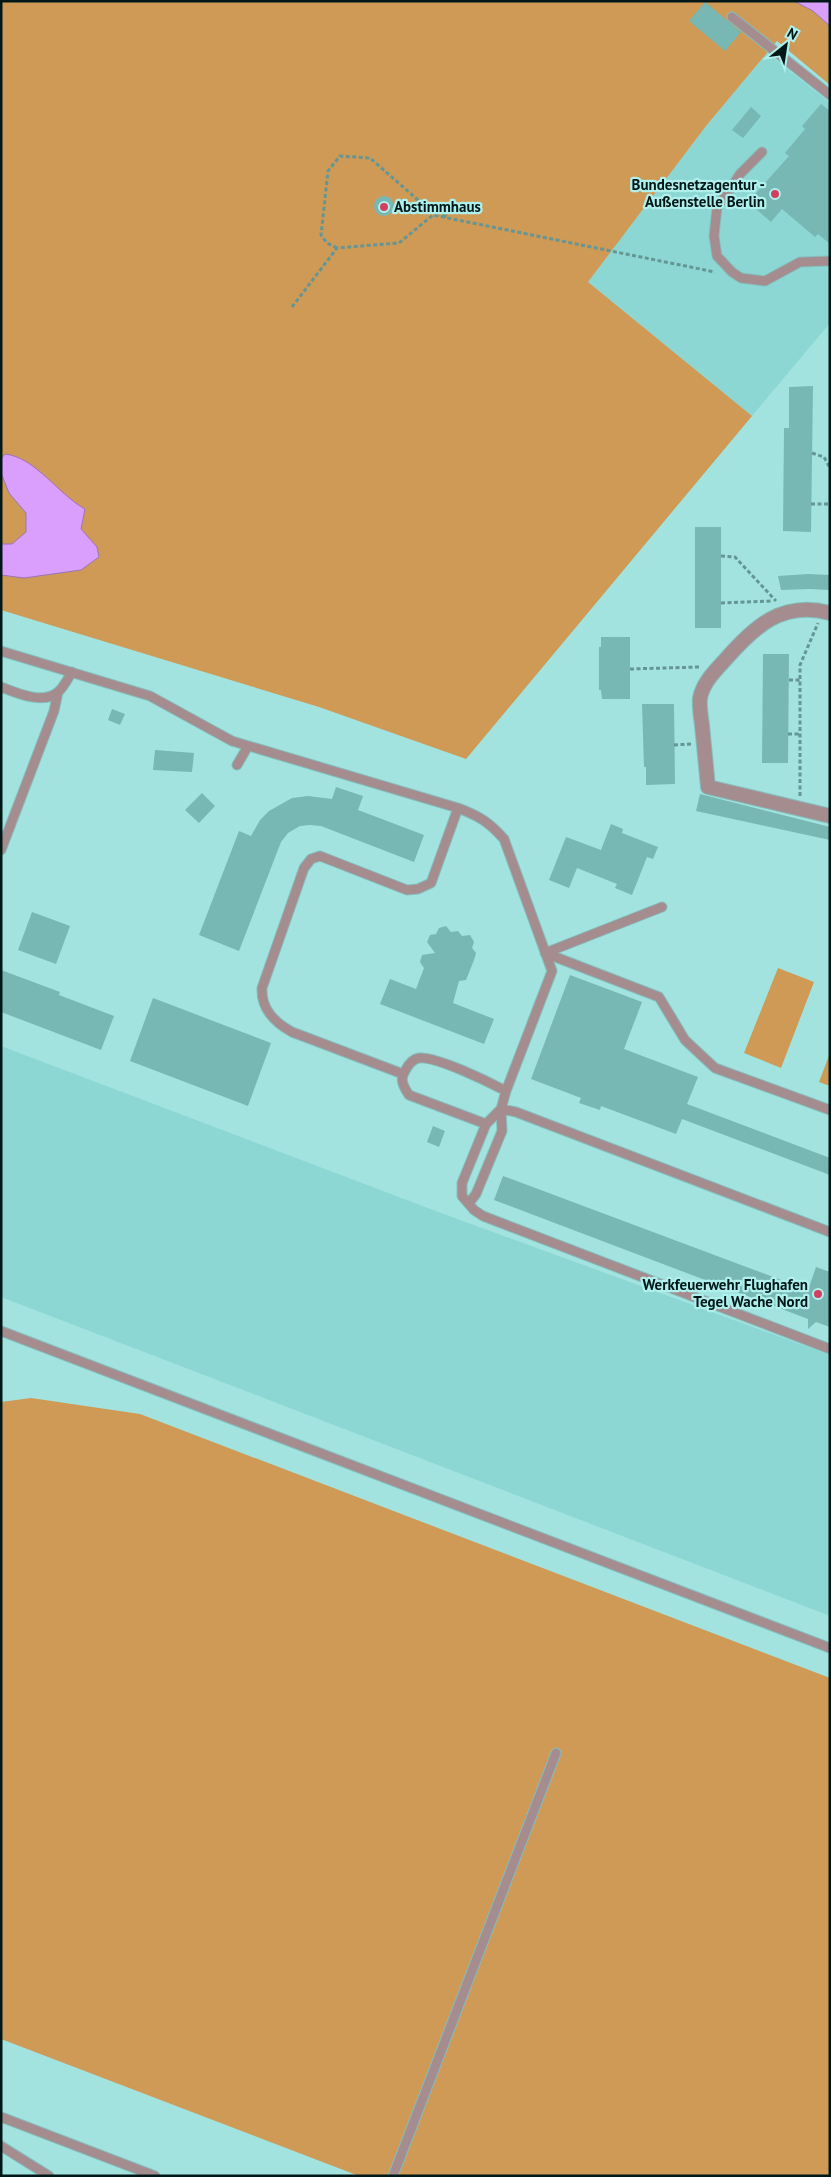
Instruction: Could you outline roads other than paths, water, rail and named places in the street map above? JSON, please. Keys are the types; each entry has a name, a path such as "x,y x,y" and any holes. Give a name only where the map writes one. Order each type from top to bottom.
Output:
{"street":[{"path":"826,612 779,607 763,623 747,635 712,674 703,686 700,701 708,787 830,816"}],"lane":[{"path":"732,18 830,95"},
{"path":"762,152 740,174 717,208 714,236 717,256 732,272 741,278 766,281 800,262 830,260"},
{"path":"1,651 150,696 232,741 458,808 478,816 492,825 504,839 552,971 506,1091 501,1109 502,1131 476,1194 469,1203"},
{"path":"1,850 54,711 58,692 72,672"},
{"path":"1,687 30,697 49,696 58,692"},
{"path":"237,765 248,746"},
{"path":"403,1074 292,1032 279,1025 268,1012 262,998 262,988 304,868 311,859 320,856 407,890 418,890 431,883 458,808"},
{"path":"545,953 662,907"},
{"path":"545,953 659,998 685,1040 715,1068 830,1110"},
{"path":"486,1124 409,1095 402,1084 403,1074 411,1062 419,1058 438,1062 506,1091"},
{"path":"501,1109 486,1124 462,1183 462,1196 474,1210 483,1216 830,1349"},
{"path":"501,1109 516,1112 830,1232"},
{"path":"1,1331 830,1648"},
{"path":"393,2176 556,1754"},
{"path":"1,2117 156,2176"},
{"path":"1,2146 49,2176"}],"place":[{"name":"Bundesnetzagentur - Außenstelle Berlin","path":"775,194"},
{"name":"Abstimmhaus","path":"384,207"},
{"name":"Werkfeuerwehr Flughafen Tegel Wache Nord","path":"818,1294"}]}
